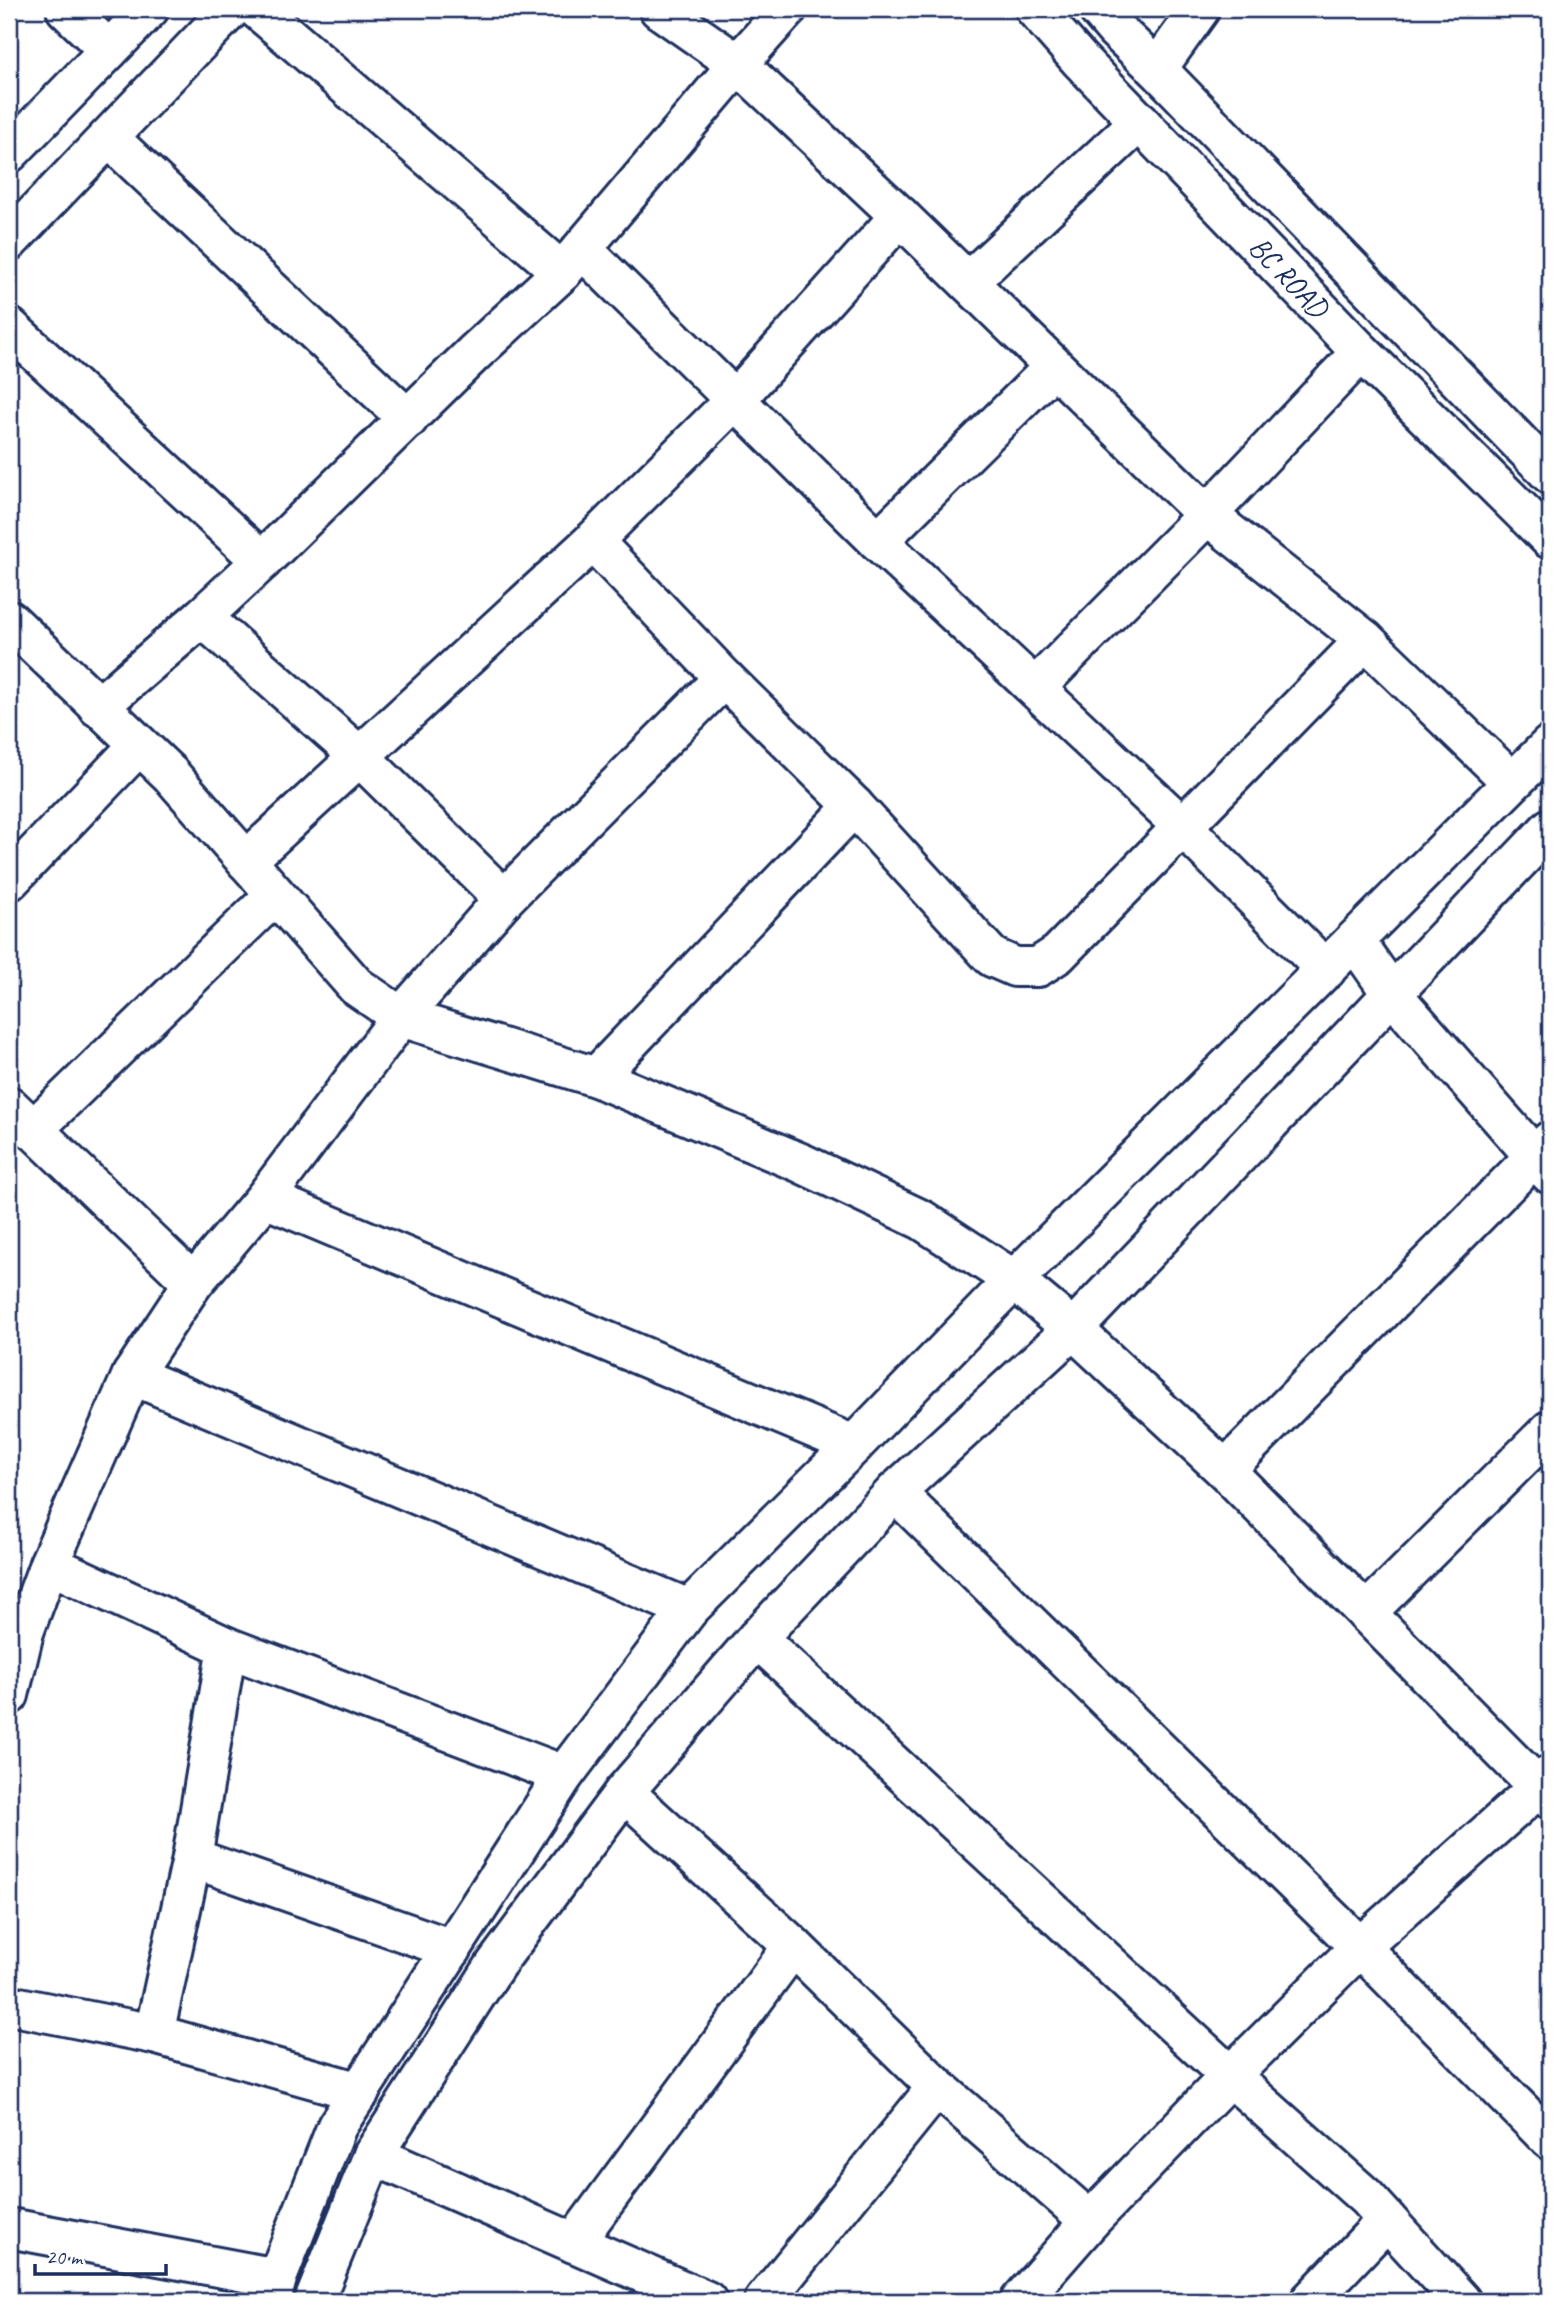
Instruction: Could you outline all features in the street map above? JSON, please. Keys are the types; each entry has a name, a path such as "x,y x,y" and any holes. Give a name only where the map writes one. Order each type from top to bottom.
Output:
{"street":[{"path":"66,9 109,50"},
{"path":"9,153 149,9"},
{"path":"9,241 231,9"},
{"path":"257,9 572,261 735,400 878,541 1183,827 1326,970"},
{"path":"659,9 738,64 900,216 1207,515 1365,640 1512,782"},
{"path":"98,707 262,561 572,261 787,9"},
{"name":"BC ROAD","path":"1035,9 1079,59 1361,352 1550,539"},
{"path":"1098,9 1550,474"},
{"path":"1157,69 1200,9"},
{"path":"968,282 1140,121"},
{"path":"109,138 408,419"},
{"path":"246,861 593,541 735,400 900,216"},
{"path":"9,327 262,561"},
{"path":"1036,687 1207,515 1361,352"},
{"path":"878,541 1054,367"},
{"path":"593,541 724,678 854,806 992,957 1015,967 1038,967 1058,954 1365,640"},
{"path":"201,617 359,756 504,899"},
{"path":"9,620 170,774 356,986 401,1017 596,1077 801,1163 922,1220 1014,1280 1073,1329 1225,1470 1546,1787 1360,1947 1090,2221 1020,2301"},
{"path":"9,1695 16,1630 49,1564 132,1375 193,1283 265,1198 401,1017 504,899 724,678"},
{"path":"9,881 139,745"},
{"path":"9,2228 274,2290 337,2126 564,1775 689,1609 1550,745"},
{"path":"596,1077 854,806"},
{"path":"314,2301 373,2155 496,1965 624,1792 757,1638 895,1492 1073,1329 1550,828"},
{"path":"193,1283 21,1118 275,895"},
{"path":"1225,1470 1545,1157 1392,994 1355,941"},
{"path":"265,1198 854,1445"},
{"path":"132,1375 689,1609"},
{"path":"1366,1612 1550,1430"},
{"path":"895,1492 1360,1947 1550,2140"},
{"path":"49,1564 227,1647 564,1775"},
{"path":"757,1638 1230,2076 1366,2197 1461,2301"},
{"path":"154,2034 192,1858 227,1647"},
{"path":"624,1792 793,1946 937,2087 1090,2221"},
{"path":"192,1858 452,1949"},
{"path":"574,2243 793,1946"},
{"path":"9,2005 154,2034 360,2092"},
{"path":"764,2301 937,2087"},
{"path":"373,2155 706,2301"},
{"path":"1310,2301 1387,2220"}]}
